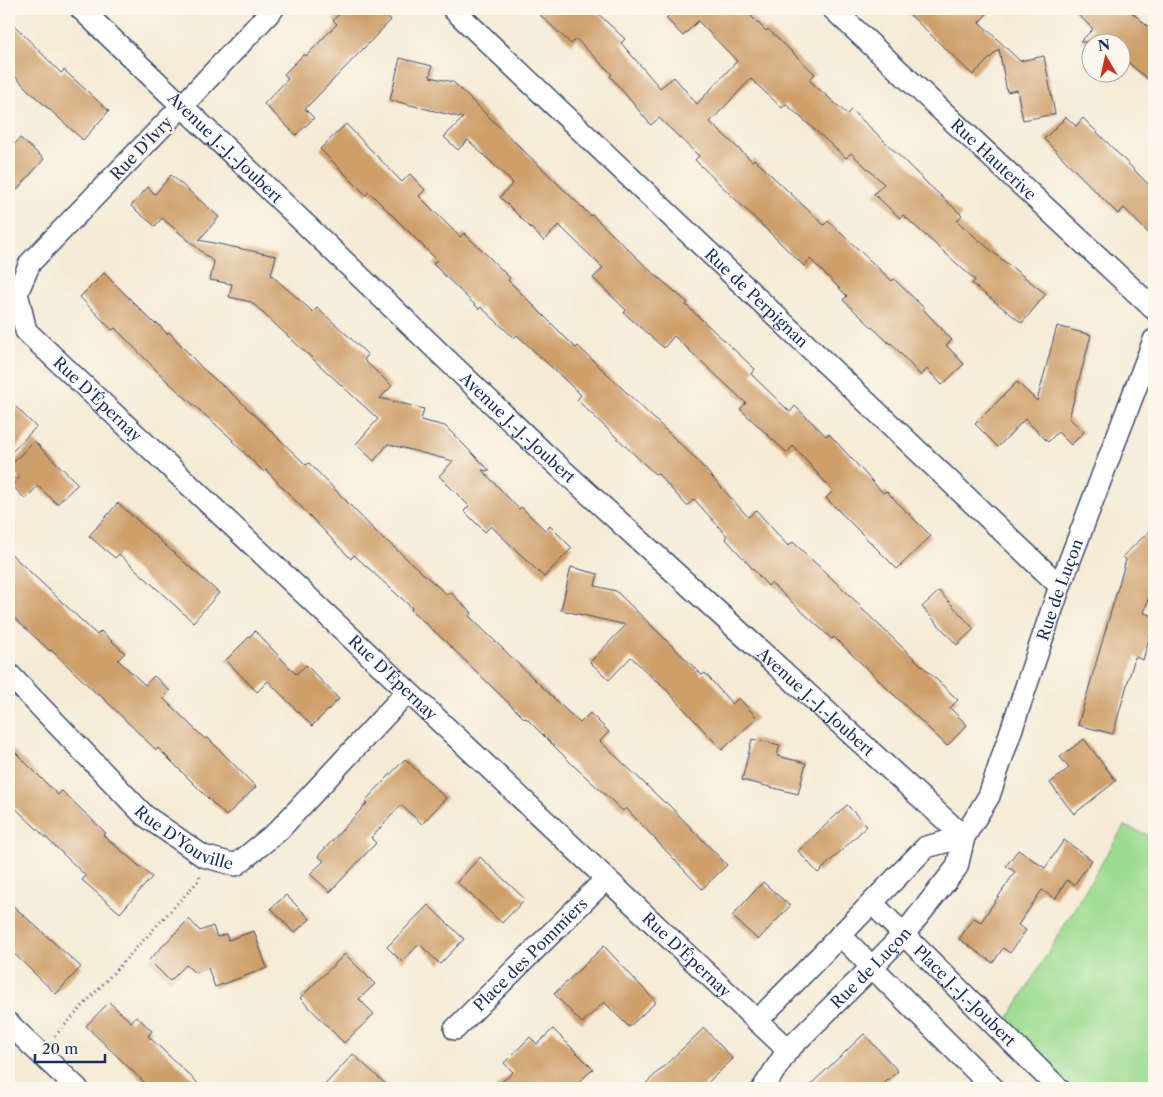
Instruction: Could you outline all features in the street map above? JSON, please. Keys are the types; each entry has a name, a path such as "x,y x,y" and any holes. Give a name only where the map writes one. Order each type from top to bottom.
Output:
{"street":[{"name":"Avenue J.-J.-Joubert","path":"81,9 544,453 964,837"},
{"name":"Rue D'Ivry","path":"17,293 30,262 182,106 273,9"},
{"name":"Rue de Perpignan","path":"454,9 1060,586"},
{"name":"Rue Hauterive","path":"833,9 1154,309"},
{"name":"Rue D'Épernay","path":"17,293 26,330 788,1050"},
{"name":"Rue de Luçon","path":"763,1088 788,1050 904,934 956,868 964,837 989,796 1060,586 1154,340"},
{"name":"Rue D'Youville","path":"9,674 144,815 203,856 236,864 278,831 407,692"},
{"path":"757,1021 926,847 964,837"},
{"name":"Place des Pommiers","path":"455,1029 606,879"},
{"name":"Place J.-J.-Joubert","path":"872,903 1058,1088"},
{"path":"840,935 993,1088"},
{"path":"9,1024 77,1088"}],"path":[{"path":"39,1053 200,880 203,856"}],"green space":[{"path":"1124,826 1154,837 1154,1088 1065,1088 1005,1024"}],"building":[{"path":"345,9 380,9 391,20 305,109 314,118 296,135 264,104 288,79 284,74 304,54 306,56 337,24 333,20"},
{"path":"534,9 593,9 625,39 621,43 660,88 674,77 697,104 737,61 698,21 683,36 666,18 676,9 744,9 815,74 809,80 847,114 851,110 962,215 957,221 1046,294 1022,323 972,284 975,280 903,215 900,218 874,194 884,184 851,153 846,158 786,104 782,108 751,79 710,122 752,161 754,159 824,225 828,221 892,281 894,279 924,308 952,340 946,345 964,364 942,385 927,369 921,376 891,343 843,300 847,296 810,259 804,266 695,160 699,156 659,118 651,125 610,76 612,74 576,39 571,44"},
{"path":"904,9 992,9 979,22 1020,61 1044,56 1055,114 1023,120 1017,90 1007,92 999,49 973,75"},
{"path":"1072,9 1128,9 1154,32 1154,85 1130,64 1130,32 1090,32 1093,29"},
{"path":"9,20 61,73 64,70 109,111 83,140 9,70"},
{"path":"400,58 432,66 430,77 453,82 591,216 688,303 686,305 755,369 751,374 790,412 795,406 826,436 829,434 883,493 886,491 931,536 897,569 826,498 833,491 793,446 787,453 740,409 746,403 674,336 664,348 624,313 626,310 593,278 603,268 559,225 544,241 500,197 513,183 468,140 458,150 444,137 463,118 390,100"},
{"path":"1066,117 1076,126 1083,118 1154,190 1154,239 1124,208 1118,214 1044,139"},
{"path":"346,124 402,182 410,174 425,190 419,196 460,237 464,233 510,278 508,280 576,348 578,346 695,458 748,517 756,510 788,546 793,542 958,700 950,708 967,725 947,746 834,637 832,639 771,583 768,586 725,538 727,536 694,499 687,506 657,473 655,474 577,400 581,395 517,335 514,338 481,307 479,309 433,264 437,260 369,192 366,195 320,149"},
{"path":"20,138 44,159 9,199 9,151"},
{"path":"171,175 219,217 199,240 276,256 271,275 313,312 317,308 344,332 368,355 364,360 392,386 380,398 424,409 421,420 445,426 490,471 482,470 519,509 521,507 546,531 550,526 572,548 544,577 491,526 485,532 464,511 469,506 439,476 453,461 388,444 374,461 356,444 378,419 251,302 229,297 232,284 210,280 214,262 162,218 155,226 131,206 148,187 155,194"},
{"path":"104,273 155,324 157,323 167,334 169,332 202,368 238,399 306,465 309,463 386,542 447,595 450,592 472,613 469,616 580,723 590,713 609,732 600,741 666,802 727,865 702,889 626,808 623,811 575,767 526,718 411,610 412,608 354,555 351,559 266,470 264,472 233,440 169,383 115,328 112,330 80,297"},
{"path":"1057,326 1091,335 1069,418 1084,432 1071,445 1058,432 1048,442 1025,419 998,447 975,424 1017,382 1037,401"},
{"path":"9,400 36,427 9,455"},
{"path":"34,441 78,484 57,504 38,486 25,499 12,485 20,477 9,467"},
{"path":"118,503 219,593 193,622 119,554 115,558 89,536"},
{"path":"1154,527 1154,579 1144,613 1154,616 1154,621 1143,660 1135,657 1113,734 1078,725 1126,560 1123,556"},
{"path":"9,552 97,635 101,631 125,653 118,660 145,685 154,676 170,691 163,698 205,739 207,737 256,787 226,816 158,748 156,750 98,693 9,613"},
{"path":"571,567 598,574 595,586 616,591 702,675 705,673 732,704 739,698 757,718 722,750 657,680 631,657 609,680 590,662 626,625 561,610"},
{"path":"939,591 974,629 957,645 922,607"},
{"path":"255,631 296,674 306,665 339,699 312,726 268,681 257,692 226,660"},
{"path":"752,739 780,745 777,756 806,763 798,794 742,780"},
{"path":"1084,739 1116,781 1074,814 1050,783 1069,768 1060,757"},
{"path":"9,746 58,795 62,791 106,833 103,835 152,877 120,913 82,880 86,876 9,802"},
{"path":"405,759 446,798 422,824 401,805 371,838 376,843 330,892 310,874 324,861 318,856 367,803 365,801"},
{"path":"847,805 867,826 818,873 798,851"},
{"path":"1064,840 1092,860 1074,885 1067,880 1055,899 1042,890 1018,925 1026,930 1010,953 1003,948 993,963 959,939 974,918 981,922 1015,872 1006,866 1018,850 1045,868"},
{"path":"480,857 525,899 502,923 457,882"},
{"path":"763,882 790,906 758,940 732,916"},
{"path":"286,895 310,919 294,933 271,908"},
{"path":"9,902 81,967 56,994 9,949"},
{"path":"428,905 464,939 440,964 419,944 402,962 387,947"},
{"path":"189,919 200,931 213,926 217,937 226,934 228,940 254,931 267,968 215,987 208,968 195,973 186,965 170,981 149,960"},
{"path":"604,946 656,1002 629,1027 604,1002 582,1023 554,994"},
{"path":"345,954 375,984 359,999 374,1014 344,1043 300,998"},
{"path":"109,1002 131,1022 136,1016 152,1031 148,1036 203,1088 150,1088 86,1026"},
{"path":"704,1028 733,1059 702,1088 641,1088"},
{"path":"553,1029 593,1069 573,1088 495,1088 513,1072 504,1063 530,1037 537,1044"},
{"path":"864,1034 898,1071 879,1088 807,1088"},
{"path":"353,1054 390,1088 322,1088"}]}
